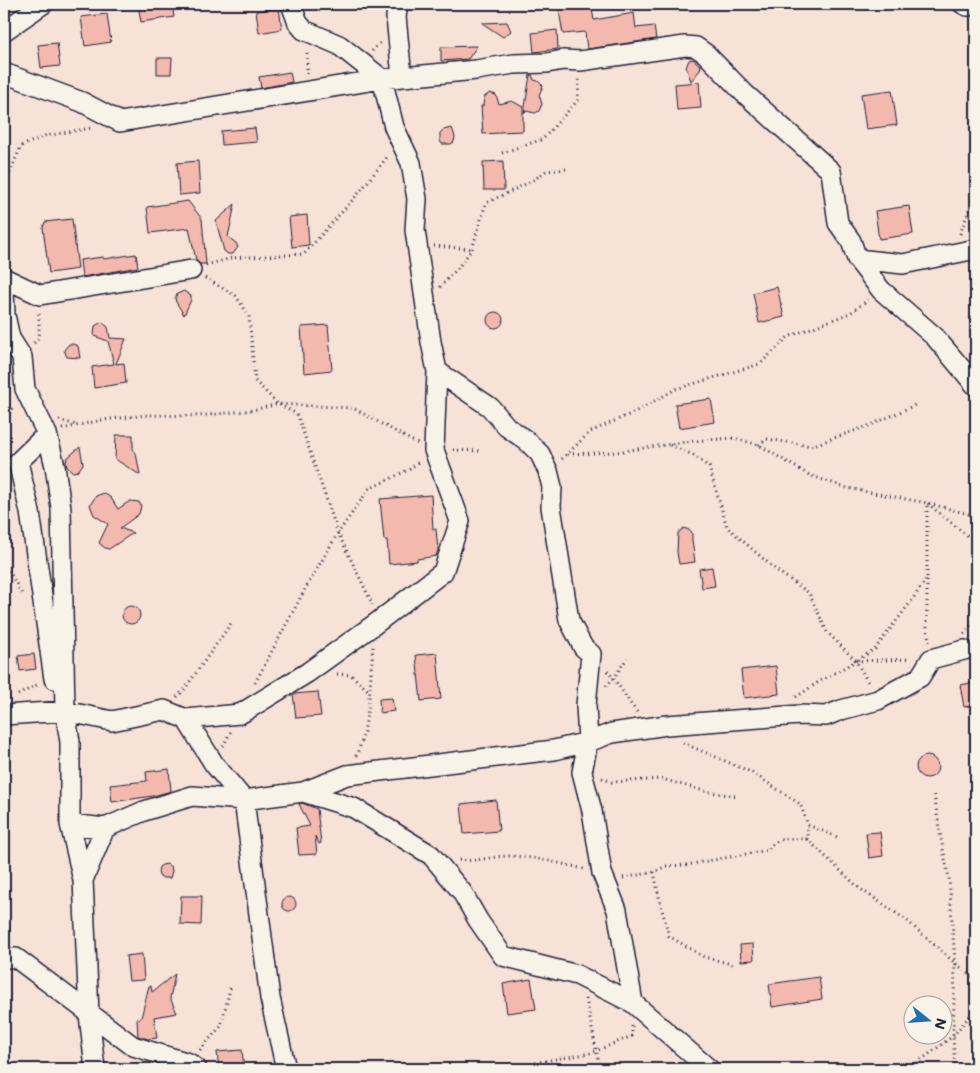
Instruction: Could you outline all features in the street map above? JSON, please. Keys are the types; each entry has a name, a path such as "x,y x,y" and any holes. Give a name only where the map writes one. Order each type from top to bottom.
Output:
{"street":[{"path":"4,715 65,711 112,720 164,710 186,719 240,714 307,674 443,572 460,521 434,450 437,370 425,304 415,230 417,199 411,163 394,127 382,79 339,46 304,30 298,23 291,4"},
{"path":"398,4 396,18 402,77"},
{"path":"963,4 967,6 976,5"},
{"path":"4,31 29,7"},
{"path":"4,73 82,102 120,122 382,79 476,70 514,64 547,64 563,60 580,61 685,46 696,48 706,54 744,93 830,171 838,223 850,241 857,259 881,290 935,337 976,386"},
{"path":"857,259 902,264 976,249"},
{"path":"4,278 40,295 192,270"},
{"path":"4,289 5,315 10,338 22,357 25,389 47,434 55,466 61,508 65,711 70,742 70,824 82,880 89,1014 95,1069"},
{"path":"437,370 490,407 507,427 527,441 540,454 548,471 552,487 551,506 569,620 583,647 591,654 586,705 588,742 582,772 592,811 602,873 617,910 633,1003"},
{"path":"47,434 11,464 30,512 54,677 65,711"},
{"path":"70,824 105,828 144,811 192,796 244,800 303,792 347,775 554,750 588,742 612,733 782,716 826,716 878,700 920,677 931,659 964,650"},
{"path":"186,719 214,764 244,800 270,998 286,1069"},
{"path":"303,792 354,808 431,855 462,892 478,920 503,956 577,975 633,1003 709,1069"},
{"path":"82,880 105,828"},
{"path":"8,953 133,1046 193,1066"}],"path":[{"path":"304,30 308,43 306,92"},
{"path":"502,153 543,140 578,100 580,61"},
{"path":"192,270 232,258 304,254 358,194 394,148 394,127"},
{"path":"4,187 21,146 45,136 92,128"},
{"path":"425,304 457,269 472,249 486,203 532,181 546,171 567,169"},
{"path":"953,254 969,210 976,200"},
{"path":"415,230 425,246 472,249"},
{"path":"192,270 236,296 249,316 255,381 278,404 298,414 338,533 371,601 375,624 369,691 361,744 347,775"},
{"path":"548,471 590,432 636,412 676,389 760,364 788,337 850,313 881,290"},
{"path":"22,357 39,337 40,295"},
{"path":"47,434 102,420 148,415 199,416 253,410 278,404 353,408 419,444 434,450 482,450"},
{"path":"759,445 767,439 811,446 871,425 917,404"},
{"path":"567,454 616,452 670,444 734,438 759,445 809,475 846,488 976,516"},
{"path":"670,444 693,455 709,467 727,527 776,570 809,594 827,632 856,661 878,700"},
{"path":"214,764 304,591 338,533 369,489 410,469 434,450"},
{"path":"927,504 976,541"},
{"path":"856,661 931,659 927,626 927,504"},
{"path":"782,716 796,697 820,680 875,649 928,578"},
{"path":"164,710 184,690 232,622"},
{"path":"591,654 614,678 627,700 652,728 751,772 800,804 808,825 807,839"},
{"path":"307,674 351,675 369,691"},
{"path":"16,696 54,677"},
{"path":"582,772 612,782 662,779 704,791 735,796"},
{"path":"934,794 940,839 949,878 955,963 953,1036 955,1069"},
{"path":"808,825 837,837"},
{"path":"431,855 472,862 509,856 559,862 614,878 630,878 654,872 666,866 686,865 768,850 773,842 784,839 807,839 859,888 905,919 976,979"},
{"path":"654,872 669,936 704,957 736,966"},
{"path":"577,975 586,999 600,1069"},
{"path":"193,1066 221,1026 231,985"},
{"path":"506,1069 597,1050 632,1036 633,1003"},
{"path":"909,1069 953,1036 976,1008"}],"building":[{"path":"138,4 172,4 174,17 141,22"},
{"path":"558,4 591,4 594,20 634,13 636,28 654,26 656,39 587,49 585,32 563,34"},
{"path":"279,8 282,29 259,33 256,11"},
{"path":"107,14 111,42 85,46 81,17"},
{"path":"507,22 511,31 503,37 482,23"},
{"path":"557,30 558,49 534,52 532,33"},
{"path":"57,43 60,66 41,68 38,45"},
{"path":"477,46 468,59 441,61 441,47"},
{"path":"157,58 172,58 171,74 157,74"},
{"path":"693,59 701,66 691,81 686,67 689,60"},
{"path":"290,72 292,82 261,88 259,77"},
{"path":"530,75 543,86 539,95 542,104 539,111 535,113 526,111 524,113"},
{"path":"699,82 701,108 677,110 675,84"},
{"path":"892,90 897,125 866,129 861,94"},
{"path":"490,93 496,95 499,104 512,101 523,107 523,131 483,134 481,106 483,106 484,97"},
{"path":"255,128 257,142 222,145 221,131"},
{"path":"452,128 455,137 454,142 442,144 440,133 443,130"},
{"path":"198,161 200,193 179,195 177,163"},
{"path":"503,161 504,190 484,190 483,162"},
{"path":"188,201 202,219 206,264 200,264 196,260 189,228 150,233 147,207"},
{"path":"235,204 228,237 238,247 233,254 228,254 224,251 216,221"},
{"path":"909,206 913,234 879,239 875,211"},
{"path":"307,215 309,245 292,247 289,217"},
{"path":"72,219 78,269 49,273 43,228 45,222"},
{"path":"136,254 138,267 82,277 80,260 103,257 104,259"},
{"path":"777,287 784,317 759,323 753,293"},
{"path":"184,291 191,296 191,300 184,315 175,298 177,294"},
{"path":"492,312 498,312 503,317 501,326 492,328 487,323 487,317"},
{"path":"102,322 108,327 110,338 126,339 116,364 124,363 126,383 94,388 92,367 114,364 108,341 94,336 95,326"},
{"path":"328,325 332,370 304,373 301,327"},
{"path":"69,344 78,346 80,358 67,357 64,350"},
{"path":"711,399 715,422 679,428 675,404"},
{"path":"116,435 133,435 133,449 136,453 140,475 115,459"},
{"path":"80,447 83,464 78,471 73,472 67,467 67,458"},
{"path":"104,493 111,498 118,509 130,501 139,502 141,506 139,514 120,528 133,533 109,549 99,543 108,524 94,515 90,505 96,496"},
{"path":"431,495 433,529 436,529 438,550 436,556 417,559 417,561 389,564 387,540 384,540 380,499"},
{"path":"684,528 691,531 692,534 695,562 679,564 677,552 678,533"},
{"path":"712,567 715,586 702,588 699,569"},
{"path":"131,606 137,609 140,615 137,621 131,624 125,621 122,615 125,609"},
{"path":"437,653 441,699 421,701 416,655"},
{"path":"34,654 36,669 20,671 18,656"},
{"path":"776,666 779,694 744,698 741,670"},
{"path":"976,682 976,705 964,707 960,685"},
{"path":"318,692 321,716 296,718 293,694"},
{"path":"392,698 394,711 380,713 379,699"},
{"path":"927,756 935,759 938,767 935,775 927,778 919,775 916,767 919,759"},
{"path":"169,769 171,791 153,796 112,802 110,785 147,781 146,772"},
{"path":"496,800 499,831 464,834 461,804"},
{"path":"302,803 317,809 321,843 319,844 315,836 317,854 299,855 296,828 310,826 299,804"},
{"path":"880,832 883,856 869,858 866,833"},
{"path":"167,864 171,867 172,871 170,878 163,878 159,876 159,867"},
{"path":"181,896 202,896 201,925 180,924"},
{"path":"286,897 292,897 296,904 292,911 286,911 282,907 282,901"},
{"path":"753,944 754,960 741,961 740,945"},
{"path":"142,954 144,980 129,981 126,956"},
{"path":"175,974 170,998 177,1013 154,1017 157,1038 148,1039 138,1036 137,1019 141,1018 149,986 151,986 152,992"},
{"path":"819,977 822,999 772,1007 769,984"},
{"path":"531,979 536,1009 507,1013 503,984"},
{"path":"242,1050 244,1069 219,1069 217,1052"}]}
